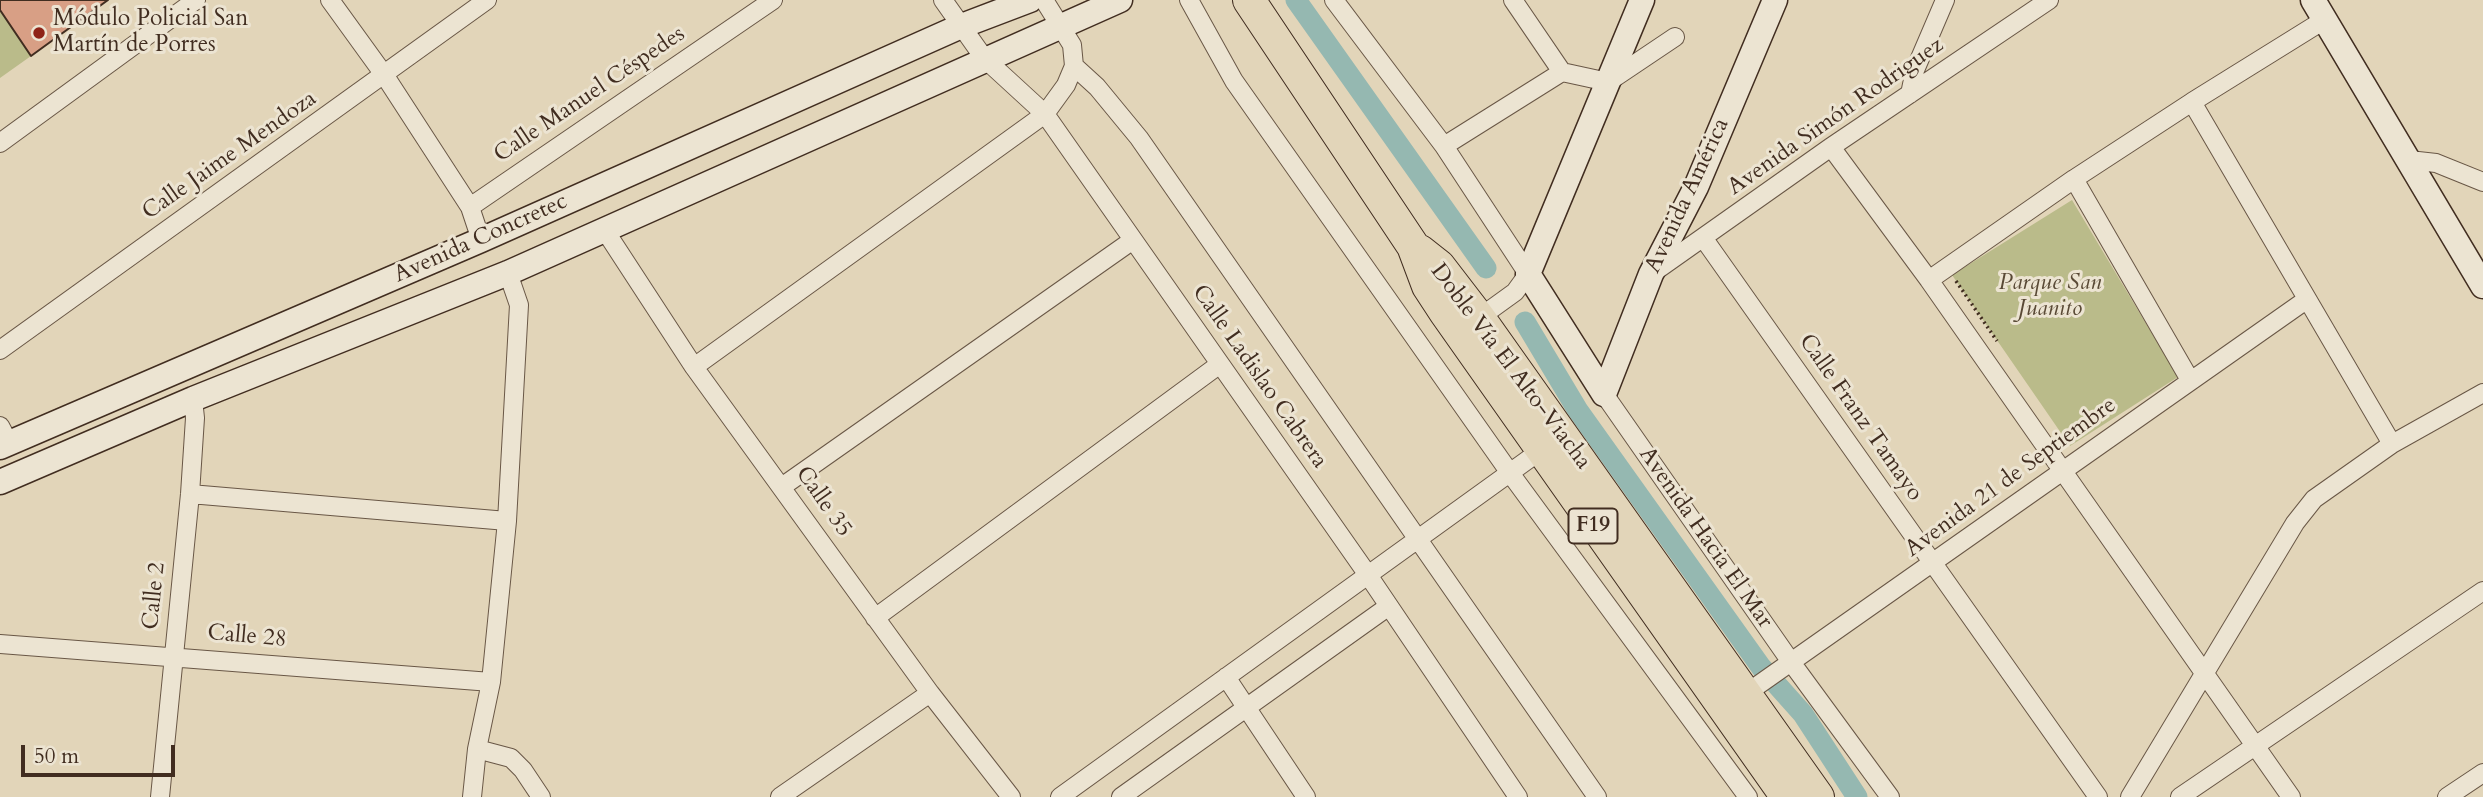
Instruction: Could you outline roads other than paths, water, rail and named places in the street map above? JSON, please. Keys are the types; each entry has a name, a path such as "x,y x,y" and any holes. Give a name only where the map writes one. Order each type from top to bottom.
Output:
{"highway":[{"name":"F19","path":"1249,0 1413,246"},
{"name":"Doble Vía El Alto-Viacha","path":"1413,246 1439,266 1487,312 1751,691 1818,797"},
{"name":"Doble Vía El Alto-Viacha","path":"1413,246 1428,286 1540,452 1787,797"}],"street":[{"path":"2,137 196,0"},
{"path":"330,0 384,76 470,207 481,240"},
{"name":"Calle Jaime Mendoza","path":"0,350 487,0"},
{"name":"Calle Manuel Céspedes","path":"470,207 773,0"},
{"name":"Calle Ladislao Cabrera","path":"943,0 959,27 984,58 1045,114 1368,575 1518,797"},
{"name":"Avenida Concretec","path":"3,438 481,240 959,27 1030,0"},
{"path":"694,367 1045,114 1066,85 1073,66 1072,45 1044,0"},
{"path":"0,482 193,399 508,273 984,58 1120,0"},
{"path":"1189,0 1234,81 1510,473 1748,797"},
{"path":"1334,0 1444,146 1521,283"},
{"path":"1513,0 1562,72 1608,82 1675,37"},
{"path":"1487,312 1521,283 1642,0"},
{"name":"Avenida América","path":"1604,394 1651,274 1696,187 1775,0"},
{"path":"1910,94 1914,70 1945,0"},
{"name":"Avenida Simón Rodriguez","path":"1651,274 1704,239 1831,146 2049,0"},
{"path":"1929,280 2074,179 2192,102 2318,10 2483,286"},
{"path":"1073,66 1097,87 1139,138 1597,797"},
{"path":"1444,146 1562,72"},
{"path":"2192,102 2392,444"},
{"path":"1831,146 1929,280 2291,797"},
{"path":"2409,160 2436,163 2483,182"},
{"path":"2074,179 2190,380"},
{"name":"Calle 35","path":"604,229 694,367 930,694 1011,797"},
{"name":"Calle Franz Tamayo","path":"1704,239 2098,797"},
{"path":"782,486 1133,240"},
{"path":"472,797 477,749 491,682 507,521 519,305 508,273"},
{"name":"Avenida Hacia El Mar","path":"1521,283 1604,394 1785,666 1890,797"},
{"name":"Avenida 21 de Septiembre","path":"1751,691 1934,565 2190,380 2306,300"},
{"path":"875,618 1220,364"},
{"path":"2130,797 2295,523 2314,499 2392,444 2483,393"},
{"name":"Calle 2","path":"160,797 190,494 195,418 193,399"},
{"path":"1060,797 1540,452"},
{"path":"190,494 507,521"},
{"path":"2180,797 2483,591"},
{"path":"1121,797 1389,606"},
{"name":"Calle 28","path":"0,644 491,682"},
{"path":"1226,677 1306,797"},
{"path":"780,797 930,694"},
{"path":"477,749 512,758 523,769 541,797"},
{"path":"2458,794 2483,773"}],"waterway":[{"path":"1296,0 1486,268"},
{"path":"1525,322 1577,409 1761,667 1803,714 1857,797"}],"place":[{"name":"Módulo Policial San Martín de Porres","path":"39,33"}],"park label":[{"name":"Parque San Juanito","path":"2050,297"}]}
